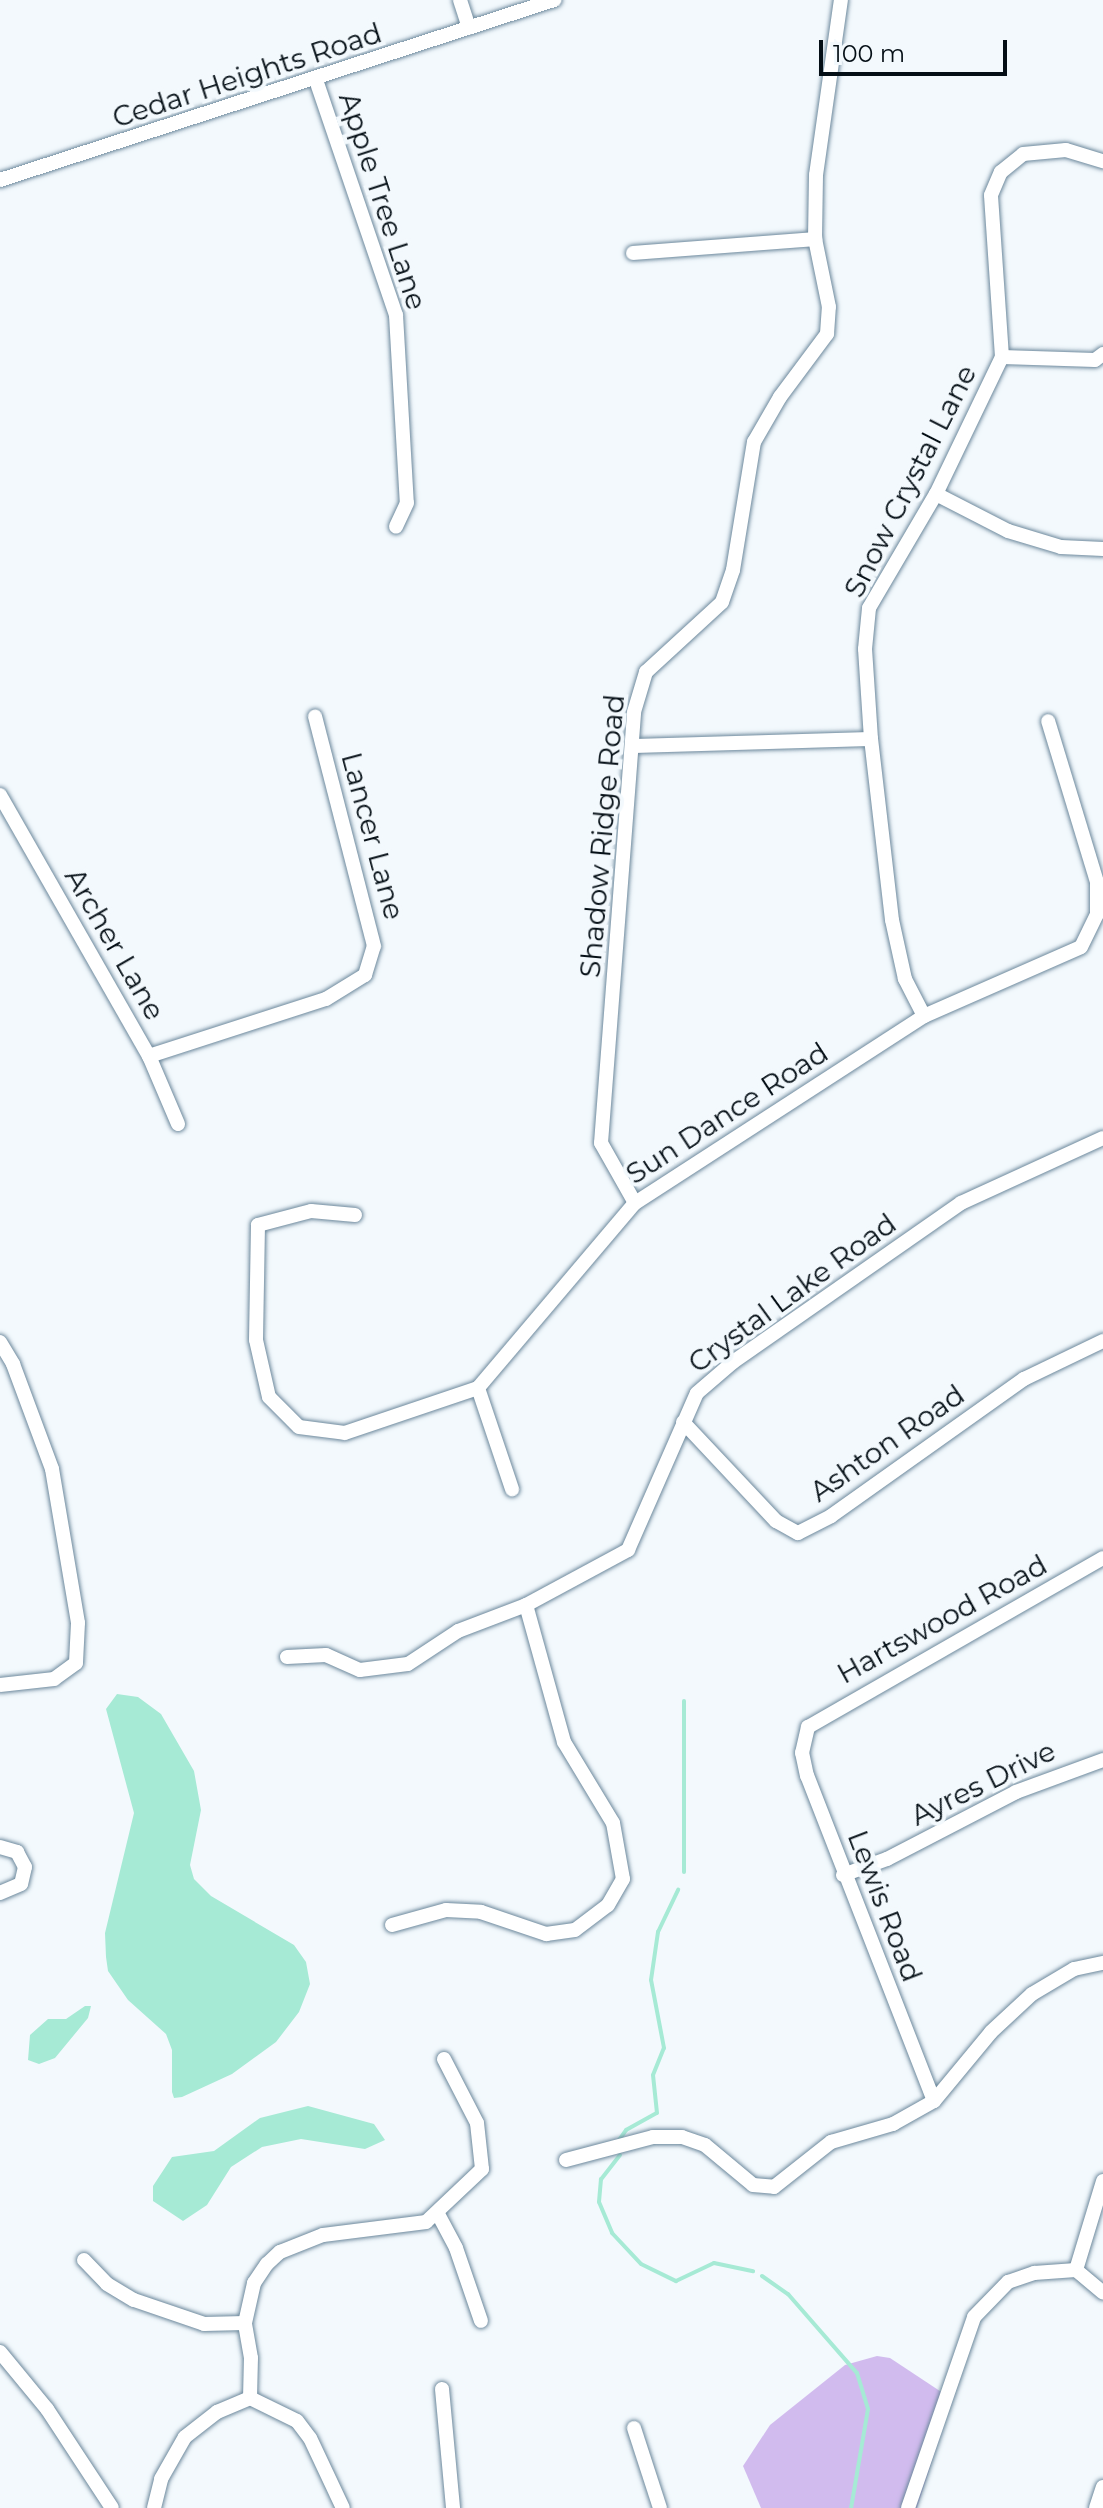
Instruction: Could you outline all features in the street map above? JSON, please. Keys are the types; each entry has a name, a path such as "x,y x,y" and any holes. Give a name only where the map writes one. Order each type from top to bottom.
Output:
{"street":[{"path":"460,0 469,28"},
{"name":"Cedar Heights Road","path":"1,177 316,80 554,0"},
{"name":"Shadow Ridge Road","path":"635,1203 601,1143 634,712 646,672 722,602 733,570 754,442 780,397 827,334 829,307 815,239 816,175 841,0"},
{"name":"Apple Tree Lane","path":"316,80 396,315 407,503 396,527"},
{"name":"Snow Crystal Lane","path":"924,1016 905,979 892,920 871,739 865,649 869,608 936,494 1002,357 991,195 1001,172 1023,154 1066,150 1103,161"},
{"path":"633,253 815,239"},
{"path":"1002,357 1095,360 1103,354"},
{"path":"936,494 1008,531 1061,547 1103,549"},
{"name":"Lancer Lane","path":"149,1056 326,999 365,975 374,946 315,716"},
{"name":"Sun Dance Road","path":"478,1388 635,1203 924,1016 1081,947 1097,914 1097,882 1048,721"},
{"path":"633,746 871,739"},
{"name":"Archer Lane","path":"0,795 149,1056 178,1124"},
{"name":"Crystal Lake Road","path":"287,1657 326,1655 360,1670 408,1664 458,1631 526,1605 628,1550 697,1393 733,1362 961,1203 1103,1138"},
{"path":"355,1215 311,1211 258,1225 256,1340 269,1397 299,1427 345,1433 478,1388 512,1489"},
{"name":"Ashton Road","path":"683,1422 776,1521 798,1533 831,1516 1024,1379 1103,1341"},
{"path":"0,1342 13,1364 52,1469 78,1623 76,1663 54,1679 0,1685"},
{"name":"Hartswood Road","path":"808,1727 1103,1558"},
{"path":"392,1925 446,1910 481,1912 546,1934 575,1930 608,1905 623,1879 613,1823 564,1742 526,1605"},
{"name":"Lewis Road","path":"808,1727 802,1753 807,1776 843,1875 934,2101"},
{"name":"Ayres Drive","path":"843,1875 887,1859 1016,1792 1103,1760"},
{"path":"0,1847 17,1852 25,1867 21,1884 0,1893"},
{"path":"566,2160 653,2137 682,2137 705,2145 753,2185 774,2187 831,2142 902,2121 934,2101 991,2032 1032,1994 1074,1969 1103,1963"},
{"path":"250,2398 251,2358 245,2323 254,2283 280,2252 323,2235 397,2229 438,2214 473,2182 484,2156 464,2092 444,2059"},
{"path":"1076,2270 1103,2181"},
{"path":"438,2214 481,2321"},
{"path":"84,2260 107,2284 134,2300 204,2324 245,2323"},
{"path":"908,2508 974,2317 1008,2282 1034,2273 1076,2270 1103,2293"},
{"path":"0,2352 47,2409 112,2508"},
{"path":"442,2389 453,2508"},
{"path":"154,2508 161,2479 185,2437 217,2412 250,2398 297,2421 341,2496 343,2508"},
{"path":"634,2428 660,2508"},
{"path":"1096,2508 1103,2487"}],"shaded area":[{"path":"117,1694 138,1697 161,1714 194,1771 201,1810 190,1865 194,1879 211,1896 294,1945 306,1962 310,1984 299,2012 276,2042 232,2074 182,2097 174,2098 172,2092 172,2050 166,2034 128,2000 108,1971 105,1933 134,1813 106,1709"},
{"path":"85,2006 91,2006 88,2018 55,2058 39,2064 28,2060 30,2035 48,2019 66,2019"},
{"path":"308,2106 374,2124 385,2140 365,2149 301,2139 262,2147 231,2167 207,2205 183,2221 153,2201 153,2186 172,2157 214,2151 260,2118"},
{"path":"877,2356 890,2358 952,2399 917,2508 761,2508 743,2466 770,2425 845,2365"}],"waterway":[{"path":"684,1701 684,1872"},
{"path":"617,2143 626,2130 657,2113 653,2075 664,2048 651,1980 658,1932 678,1890"},
{"path":"620,2155 601,2179 599,2202 612,2233 641,2264 676,2281 714,2263 753,2271"},
{"path":"762,2276 788,2294 857,2373 868,2409 851,2508"}]}
